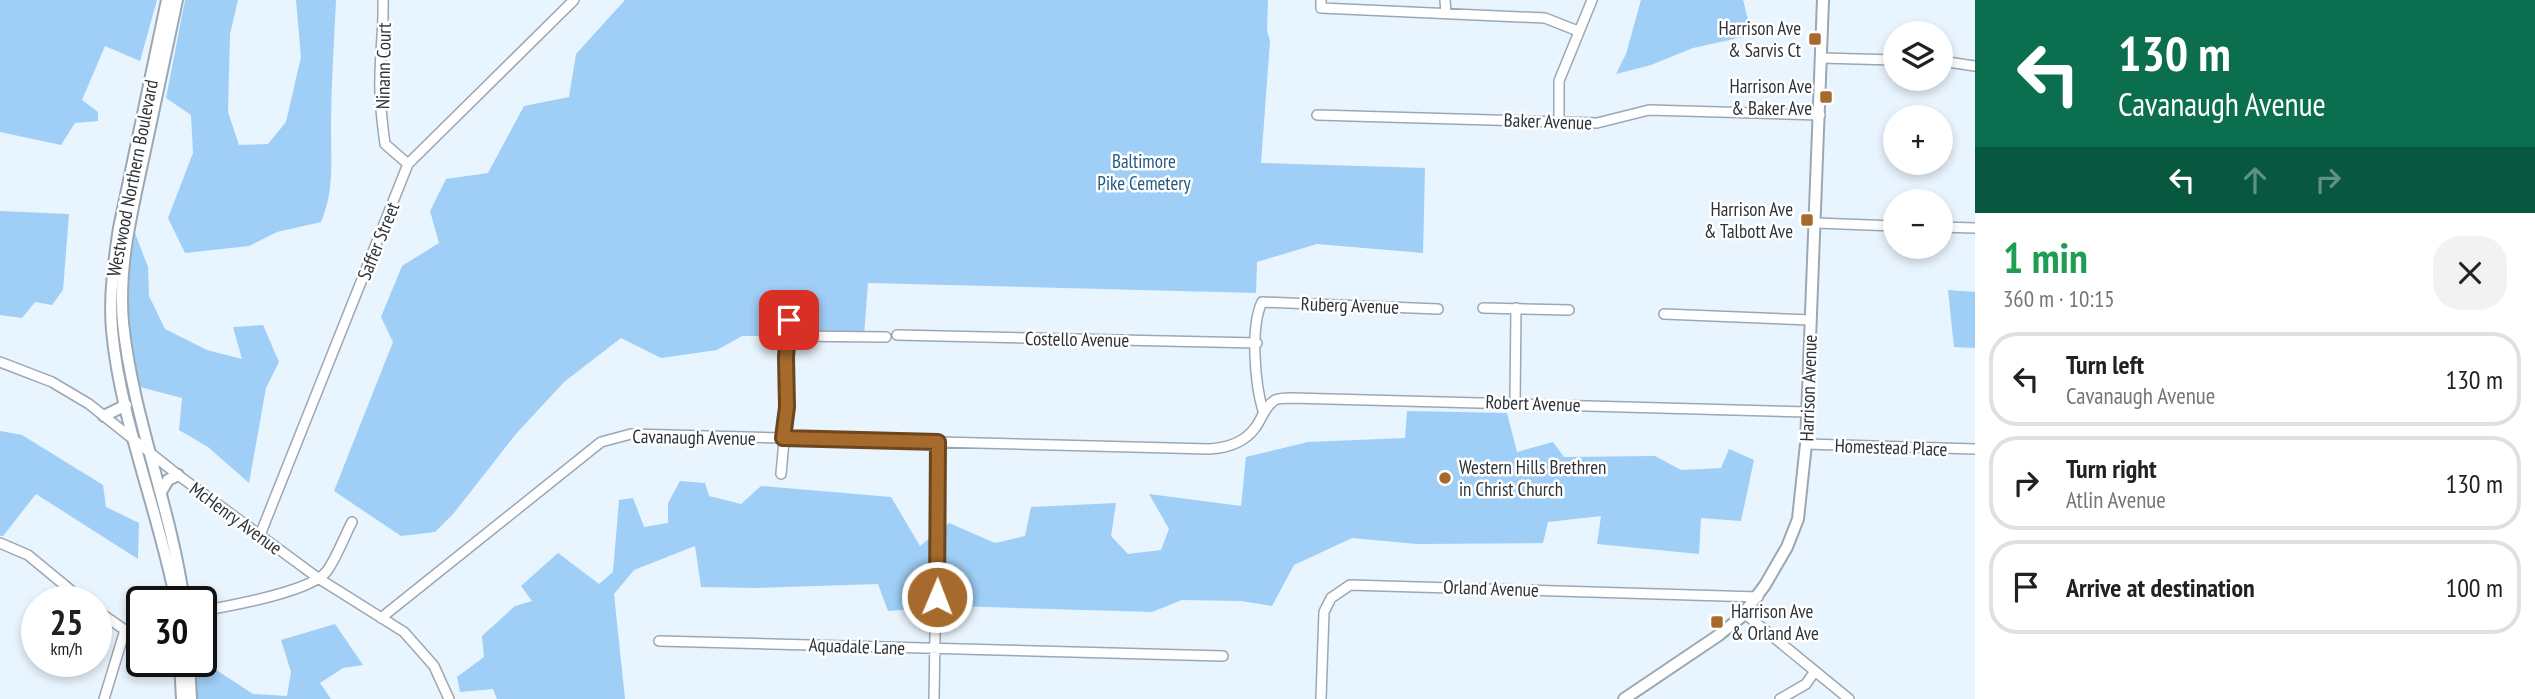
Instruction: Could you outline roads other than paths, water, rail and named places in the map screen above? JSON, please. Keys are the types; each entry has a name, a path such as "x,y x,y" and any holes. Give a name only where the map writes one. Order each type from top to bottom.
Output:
{"main road":[{"name":"Westwood Northern Boulevard","path":"167,0 114,257 112,331 126,405 173,586"},
{"name":"Westwood Northern Boulevard","path":"177,0 128,226 123,270 123,320 129,365 173,539 181,586"},
{"name":"Harrison Avenue","path":"1624,699 1719,635 1744,614 1758,597 1787,547 1798,519 1808,412 1823,0"},
{"path":"104,416 126,405"},
{"path":"161,492 168,480 178,475"},
{"path":"180,677 181,699"},
{"path":"190,677 191,699"}],"street":[{"name":"Ninann Court","path":"383,0 380,111 385,144 408,164"},
{"name":"Saffer Street","path":"260,534 408,164 574,0"},
{"path":"1446,0 1446,13"},
{"path":"1559,121 1559,81 1592,0"},
{"path":"1321,4 1545,18 1578,31"},
{"path":"1821,58 1883,60"},
{"path":"1953,63 1975,66"},
{"name":"Baker Avenue","path":"1317,115 1597,123 1649,110 1820,114"},
{"path":"1816,223 1883,226"},
{"path":"1953,227 1975,228"},
{"name":"Ruberg Avenue","path":"1257,343 1256,314 1262,302 1438,309"},
{"path":"1483,308 1569,310"},
{"path":"1515,402 1516,308"},
{"path":"1664,314 1811,320"},
{"path":"781,474 787,407 786,357 789,320"},
{"name":"Costello Avenue","path":"897,335 1257,343"},
{"path":"789,336 886,337"},
{"path":"1257,343 1258,393 1263,411"},
{"name":"McHenry Avenue","path":"0,362 52,382 89,404 178,475 318,578 404,632 425,654 442,679 449,699"},
{"name":"Robert Avenue","path":"1263,411 1276,399 1292,398 1808,412"},
{"name":"Cavanaugh Avenue","path":"381,618 601,442 631,434 1220,448 1248,436 1256,427 1263,411"},
{"path":"934,699 938,442"},
{"name":"Homestead Place","path":"1806,444 1975,449"},
{"path":"217,607 296,589 318,578 328,568 352,522"},
{"path":"0,543 28,555 66,586"},
{"name":"Orland Avenue","path":"1321,699 1324,612 1336,593 1350,586 1758,597"},
{"path":"1744,614 1849,699"},
{"path":"104,699 125,630 112,621"},
{"name":"Aquadale Lane","path":"659,641 1223,656"},
{"path":"1780,699 1805,684 1815,671"}],"place":[{"name":"Harrison Ave & Sarvis Ct","path":"1815,39"},
{"name":"Harrison Ave & Baker Ave","path":"1826,97"},
{"name":"Harrison Ave & Talbott Ave","path":"1807,220"},
{"name":"Western Hills Brethren in Christ Church","path":"1445,478"},
{"name":"Harrison Ave & Orland Ave","path":"1717,622"}],"park label":[{"name":"Baltimore Pike Cemetery","path":"1144,172"}]}
